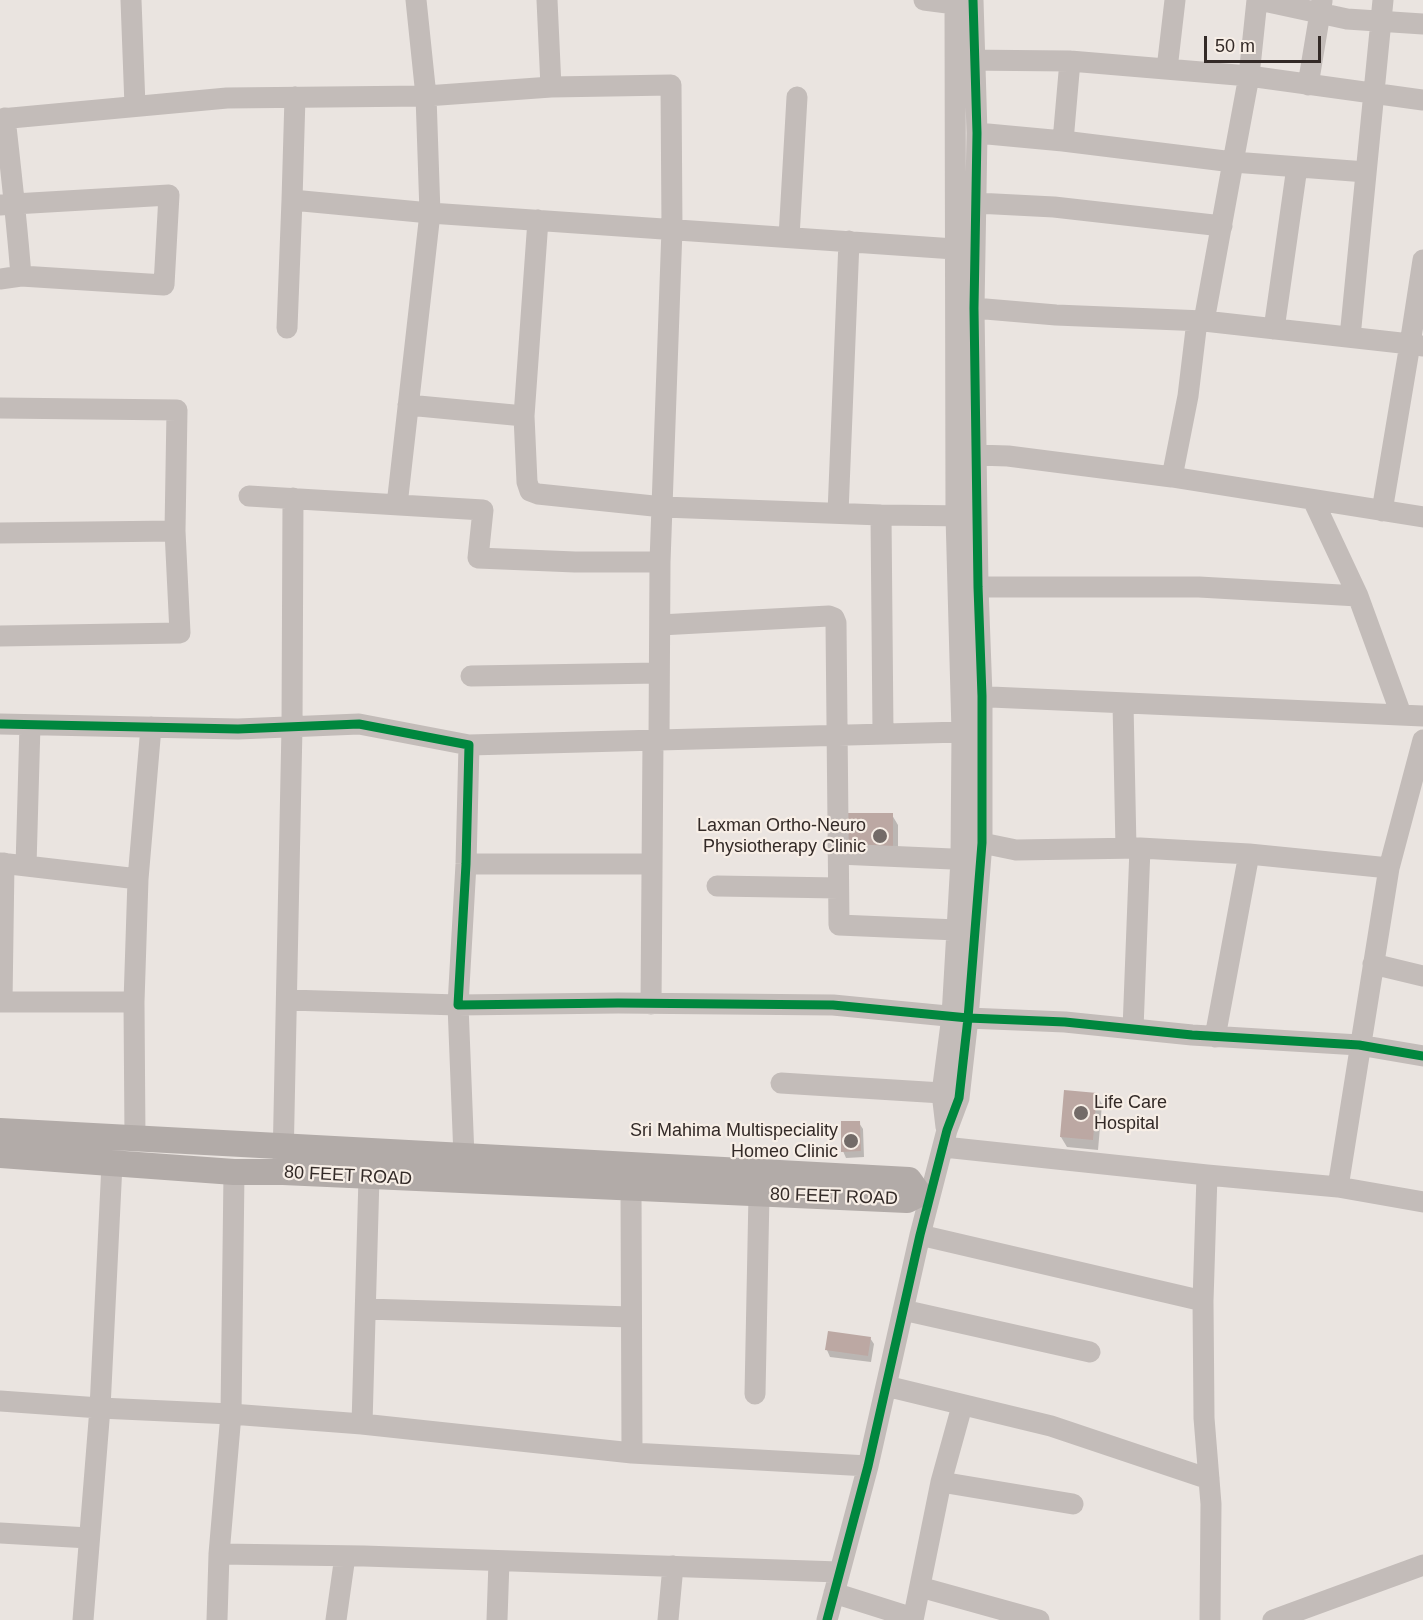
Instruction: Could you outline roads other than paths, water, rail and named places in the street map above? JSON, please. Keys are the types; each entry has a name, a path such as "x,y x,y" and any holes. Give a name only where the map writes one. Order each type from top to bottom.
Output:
{"main road":[{"name":"80 FEET ROAD","path":"0,1131 909,1180 926,1194"},
{"name":"80 FEET ROAD","path":"0,1155 234,1172 283,1172 907,1200 926,1194"}],"street":[{"path":"131,0 135,106"},
{"path":"398,505 430,213 426,96 416,0"},
{"path":"547,0 551,87"},
{"path":"924,0 961,2 964,60 966,516 975,854 960,1017 942,1093 945,1138"},
{"path":"1167,69 1175,0"},
{"path":"1172,477 1201,321 1222,226 1249,76 1258,0 1322,6 1347,19 1423,24"},
{"path":"1350,337 1383,0"},
{"path":"1308,85 1322,6"},
{"path":"964,60 1070,61 1249,76 1423,100"},
{"path":"964,60 977,133 976,203 965,250"},
{"path":"1064,141 1070,61"},
{"path":"21,276 7,204 2,118 227,98 426,96 551,87 671,85 672,229 651,864 651,1004"},
{"path":"287,328 295,97"},
{"path":"789,237 797,97"},
{"path":"977,133 1064,141 1233,162 1366,172"},
{"path":"1274,329 1298,168"},
{"path":"0,279 21,276 164,285 169,195 7,204"},
{"path":"292,200 430,213 965,250"},
{"path":"976,203 1054,207 1222,226"},
{"path":"538,220 524,416 526,482 530,491 538,494 663,507 966,516"},
{"path":"838,513 849,241"},
{"path":"1382,511 1417,345 1423,260"},
{"path":"965,307 1056,315 1201,321 1417,345"},
{"path":"827,1620 868,1466 921,1234 926,1194 959,1098 960,1017 957,930 975,854 962,732 972,696 978,587 966,516 976,455 965,307"},
{"path":"408,405 524,416"},
{"path":"0,408 177,410 175,531 180,633 0,636"},
{"path":"976,455 1008,456 1172,477 1423,517"},
{"path":"249,496 483,510 478,558 575,562 660,562"},
{"path":"283,1172 288,1000 293,498"},
{"path":"1313,500 1358,596 1401,714"},
{"path":"881,515 882,734"},
{"path":"0,533 175,531"},
{"path":"978,587 1199,586 1358,596"},
{"path":"660,625 829,616 834,618 836,623 838,923 841,927 957,930"},
{"path":"471,676 659,673"},
{"path":"972,696 1423,716"},
{"path":"1123,703 1133,848 1133,1029"},
{"path":"0,724 238,729 359,724 469,746 962,732"},
{"path":"26,866 30,724"},
{"path":"135,1139 138,879 151,727"},
{"path":"1338,1187 1389,868 1423,740"},
{"path":"464,1157 458,1005 466,864 469,746"},
{"path":"838,854 975,854 1016,850 1133,848 1249,854 1389,868"},
{"path":"1215,1036 1249,854"},
{"path":"135,1002 1,1002 2,863 138,879"},
{"path":"466,864 651,864"},
{"path":"717,886 838,888"},
{"path":"1373,964 1423,976"},
{"path":"288,1000 458,1005 833,1005 960,1017 1065,1022 1215,1036 1359,1045 1423,1056"},
{"path":"781,1083 942,1093"},
{"path":"945,1138 1207,1175 1338,1187 1423,1202"},
{"path":"83,1620 100,1408 112,1164"},
{"path":"216,1620 219,1554 231,1414 234,1172"},
{"path":"1207,1175 1203,1300 1204,1418 1211,1504 1210,1620"},
{"path":"362,1424 369,1177"},
{"path":"631,1188 632,1453"},
{"path":"755,1394 759,1194"},
{"path":"921,1234 1203,1300"},
{"path":"366,1309 631,1317"},
{"path":"903,1310 1090,1352"},
{"path":"886,1386 1051,1426 1209,1479"},
{"path":"0,1401 362,1424 632,1453 868,1466"},
{"path":"834,1593 913,1619 941,1482 962,1406"},
{"path":"941,1482 1073,1504"},
{"path":"0,1533 89,1538"},
{"path":"219,1554 839,1572"},
{"path":"336,1620 345,1556"},
{"path":"497,1620 499,1561"},
{"path":"1273,1620 1423,1564"},
{"path":"668,1620 674,1566"},
{"path":"920,1587 1039,1620"}],"place":[{"name":"Laxman Ortho-Neuro Physiotherapy Clinic","path":"880,836"},
{"name":"Life Care Hospital","path":"1081,1113"},
{"name":"Sri Mahima Multispeciality Homeo Clinic","path":"851,1141"}]}
